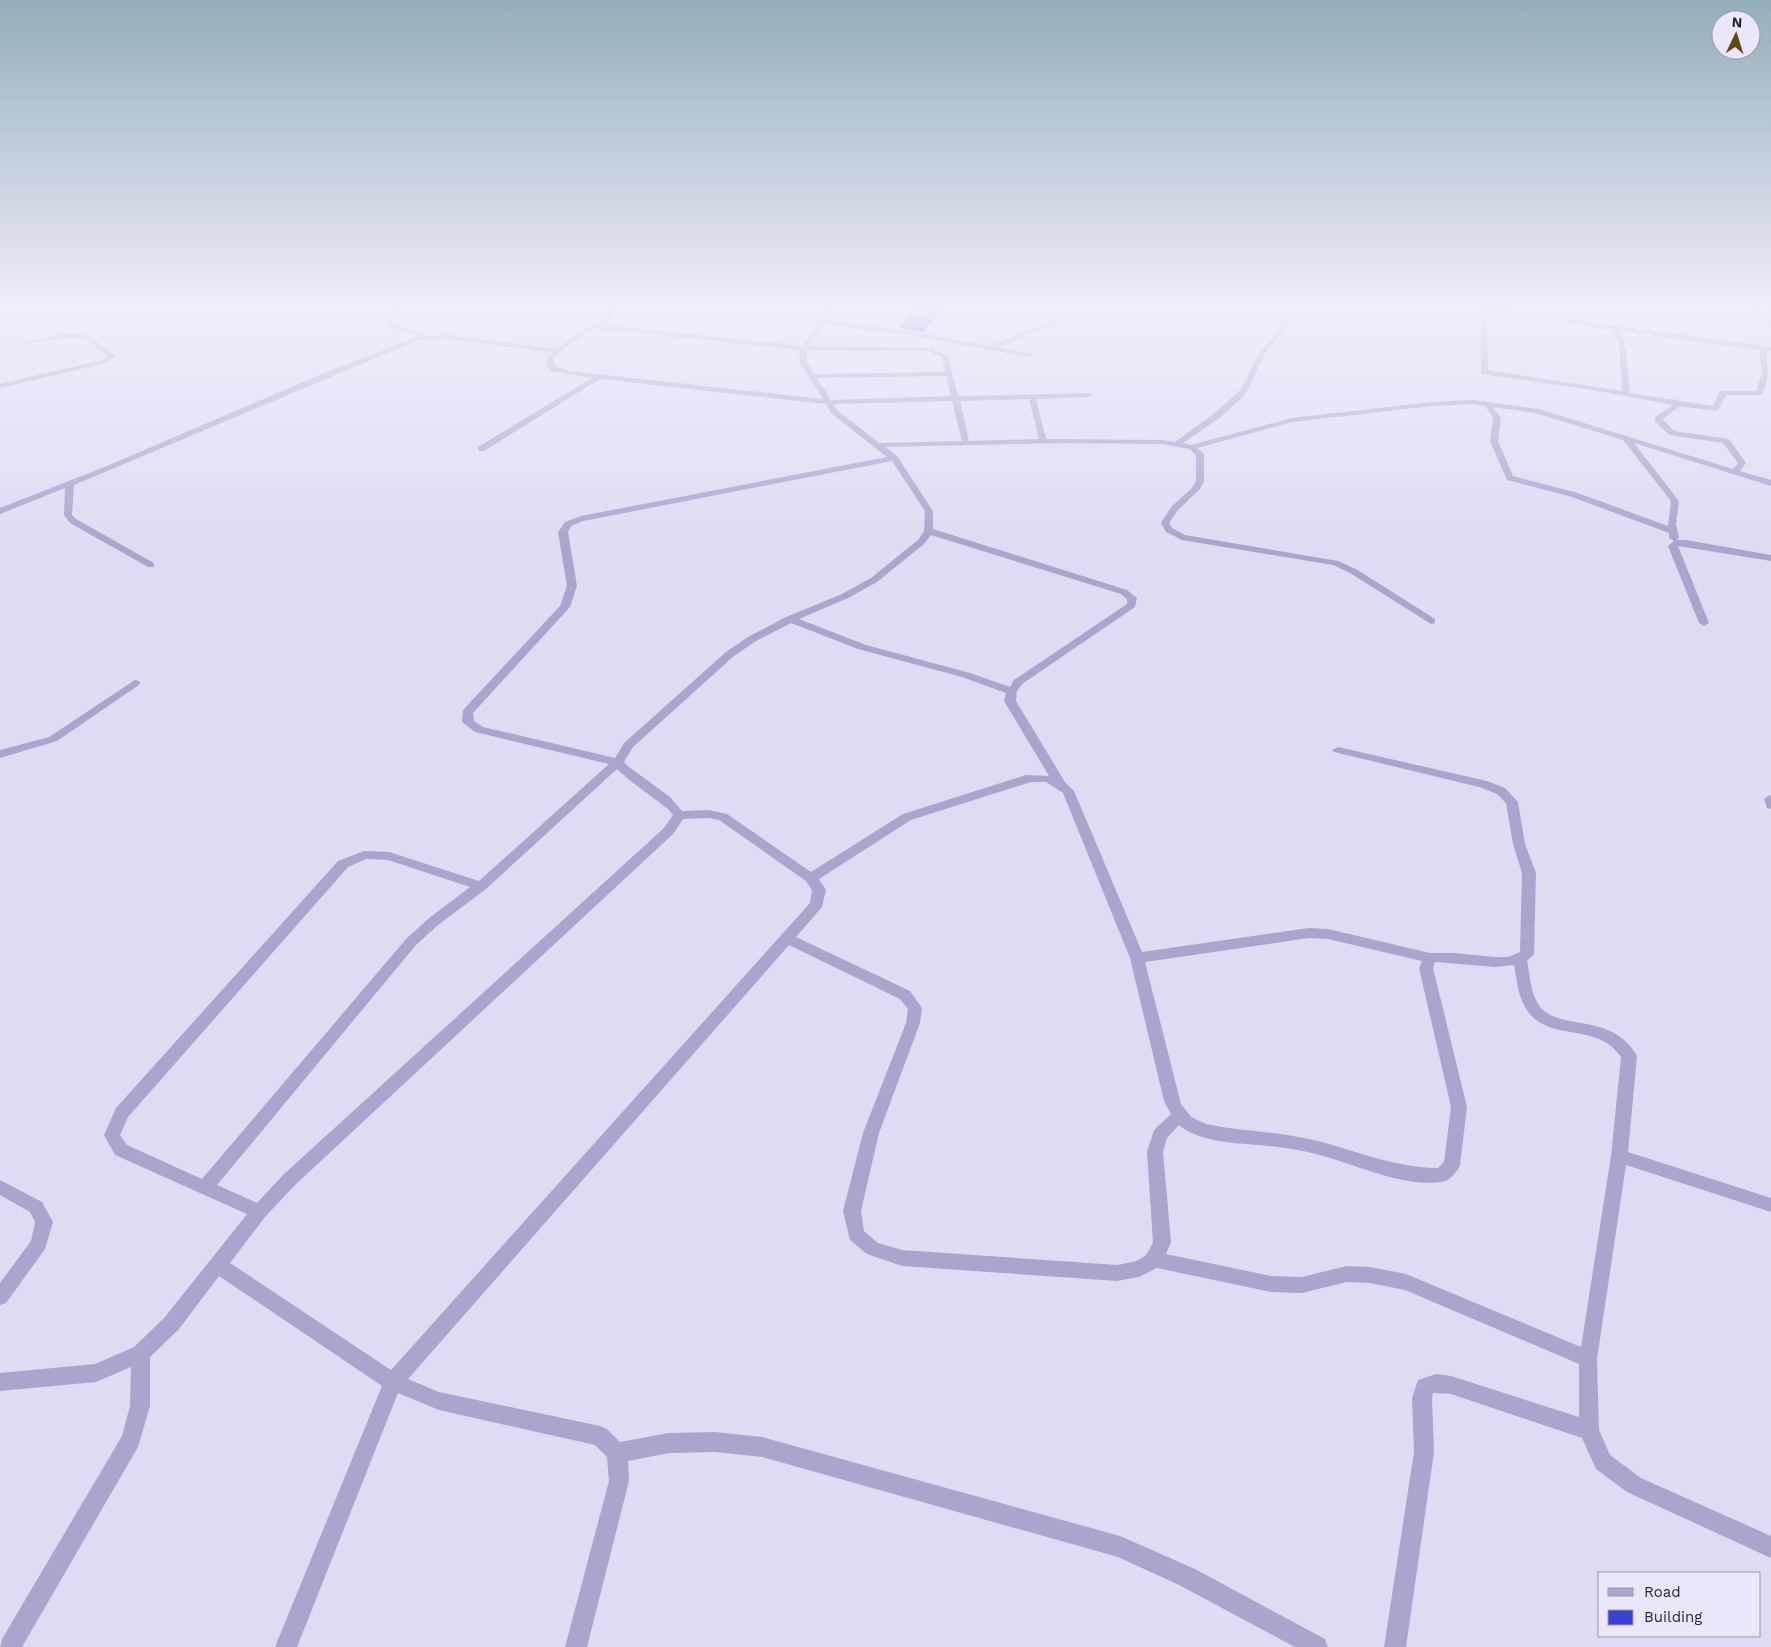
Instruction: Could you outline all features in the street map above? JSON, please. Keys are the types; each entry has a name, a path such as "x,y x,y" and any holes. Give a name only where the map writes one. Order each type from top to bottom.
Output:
{"street":[{"path":"0,511 70,484 298,388"},
{"path":"481,449 579,388"},
{"path":"702,388 827,402 1088,394"},
{"path":"204,1188 411,942 433,922 481,886 618,762 628,745 730,654 752,639 845,596 874,580 921,542 929,531 929,511 894,458 844,420 827,402 819,388"},
{"path":"952,388 966,443"},
{"path":"1178,443 1216,417 1245,388"},
{"path":"1586,388 1715,409 1722,394 1760,393 1762,388"},
{"path":"1626,388 1626,394"},
{"path":"1032,396 1043,441"},
{"path":"1191,447 1292,420 1432,404 1487,403 1536,411 1771,483"},
{"path":"1487,403 1497,418 1494,441 1510,478 1575,495 1672,532"},
{"path":"1679,404 1658,420 1672,433 1726,441 1742,463 1735,472"},
{"path":"1626,439 1675,501 1672,532 1675,543 1673,546 1704,623"},
{"path":"879,445 1043,441 1178,443 1191,447 1200,454 1200,481 1196,489 1175,508 1165,523 1169,530 1182,537 1335,563 1353,571 1431,621"},
{"path":"679,815 671,803 626,774 618,762 479,730 468,722 467,712 565,608 572,586 563,532 568,524 590,517 894,458"},
{"path":"70,484 68,515 73,521 151,565"},
{"path":"929,531 1124,592 1132,598 1132,605 1018,682 1012,691 1010,701 1060,782 1068,791 1137,958 1172,1101 1179,1116 1192,1126 1212,1132 1304,1144 1401,1172 1423,1176 1442,1175 1452,1165 1459,1107 1426,968 1430,958"},
{"path":"1675,543 1686,543 1771,558"},
{"path":"790,620 862,647 966,675 1012,691"},
{"path":"0,754 53,739 135,684"},
{"path":"1137,958 1309,933 1328,934 1430,958 1443,955 1508,963 1520,960 1527,954 1529,873 1519,844 1512,802 1500,791 1483,784 1338,750"},
{"path":"811,878 894,824 923,811 1030,778 1046,778 1060,782"},
{"path":"286,1647 393,1382 817,904 820,890 811,878 723,817 709,814 679,815"},
{"path":"0,1382 96,1373 141,1352 172,1322 219,1266 259,1212 289,1180 669,831 679,815"},
{"path":"259,1212 121,1150 112,1135 122,1113 343,864 364,855 389,856 481,886"},
{"path":"787,938 906,995 915,1008 913,1023 871,1133 852,1211 856,1235 873,1249 902,1258 1117,1273 1139,1269 1155,1260 1162,1242 1155,1152 1157,1138 1162,1129 1179,1116"},
{"path":"1520,960 1529,1002 1536,1012 1551,1020 1610,1035 1623,1044 1629,1056 1619,1156 1588,1359 1589,1430 1603,1462 1634,1485 1771,1547"},
{"path":"1619,1156 1771,1204"},
{"path":"0,1187 36,1207 44,1222 39,1244 0,1297"},
{"path":"1155,1260 1271,1284 1302,1285 1348,1274 1370,1275 1406,1282 1588,1359"},
{"path":"219,1266 393,1382 439,1401 600,1436 617,1453 619,1480 576,1647"},
{"path":"10,1647 131,1440 140,1406 141,1352"},
{"path":"1395,1647 1424,1452 1422,1398 1425,1388 1436,1383 1451,1386 1589,1430"},
{"path":"617,1453 669,1443 715,1442 771,1450 1120,1547 1187,1576 1317,1647"}]}
